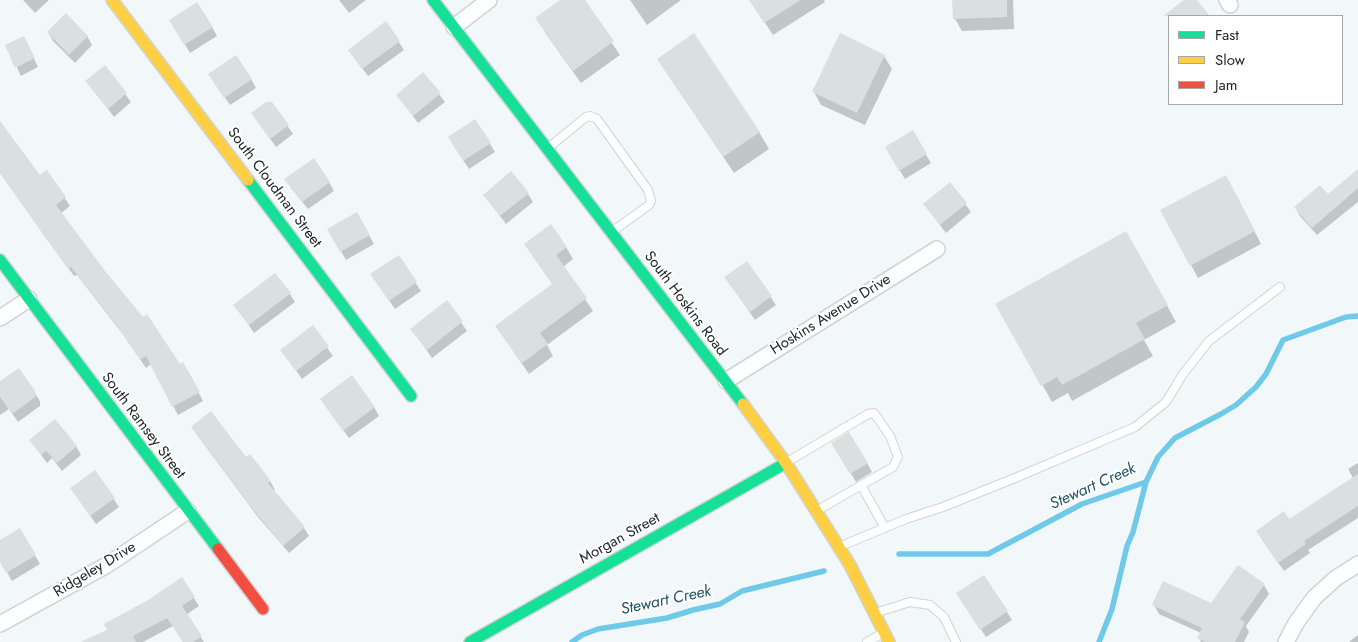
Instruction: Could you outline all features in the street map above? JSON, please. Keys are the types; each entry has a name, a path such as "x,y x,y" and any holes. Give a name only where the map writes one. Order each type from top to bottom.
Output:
{"street":[{"name":"South Cloudman Street","path":"112,0 411,396"},
{"name":"South Hoskins Road","path":"433,0 726,381 786,463 839,547 887,637"},
{"path":"454,27 489,0"},
{"name":"Hoskins Avenue Drive","path":"726,381 937,249"},
{"name":"South Ramsey Street","path":"0,260 263,609"},
{"path":"0,318 29,298"},
{"name":"Morgan Street","path":"470,642 786,463"},
{"name":"Ridgeley Drive","path":"0,624 107,565 188,510"},
{"path":"1286,642 1296,623 1314,598 1336,578 1358,564"}],"lane":[{"path":"547,148 586,118 590,116 597,119 648,190 651,201 649,205 611,232"},
{"path":"839,547 1006,482 1135,427 1166,402 1183,374 1209,341 1280,287"},
{"path":"786,463 868,414 874,413 890,436 898,457 894,467 816,511"},
{"path":"861,485 885,528"},
{"path":"874,613 910,602 930,605 944,617 956,642"},
{"path":"867,642 887,637"}],"building":[{"path":"560,0 585,0 614,41 573,71 535,18"},
{"path":"749,0 801,0 764,23"},
{"path":"952,0 1007,0 1007,17 953,19"},
{"path":"1184,0 1197,0 1209,15 1168,15 1163,16"},
{"path":"197,2 213,27 184,45 169,20"},
{"path":"66,13 88,36 69,55 47,32"},
{"path":"386,21 400,41 362,69 348,50"},
{"path":"694,33 760,132 723,157 657,59"},
{"path":"840,33 885,55 857,113 812,92"},
{"path":"24,36 35,58 15,68 5,45"},
{"path":"236,55 252,79 224,98 208,74"},
{"path":"105,65 127,93 108,109 85,81"},
{"path":"423,72 441,93 413,116 396,95"},
{"path":"266,102 272,102 289,125 270,139 251,113"},
{"path":"475,119 491,143 463,161 448,137"},
{"path":"0,121 40,175 47,170 66,197 56,205 105,271 143,317 147,314 180,364 183,362 200,392 172,407 146,356 140,360 116,324 71,267 68,269 0,173"},
{"path":"913,130 927,154 899,171 885,147"},
{"path":"314,158 330,182 302,202 284,179"},
{"path":"1358,169 1358,188 1312,228 1294,207 1320,185 1328,194"},
{"path":"511,171 529,193 500,216 483,195"},
{"path":"1226,175 1255,231 1190,266 1160,210"},
{"path":"950,182 967,203 940,225 923,204"},
{"path":"357,212 370,235 340,252 327,229"},
{"path":"551,224 567,247 556,255 587,298 540,333 548,344 522,363 495,326 552,284 524,244"},
{"path":"1126,231 1168,305 1136,323 1145,339 1062,385 1057,377 1041,386 995,304"},
{"path":"399,255 417,282 389,301 370,274"},
{"path":"747,261 772,296 750,312 724,277"},
{"path":"275,273 291,293 249,325 233,305"},
{"path":"447,300 463,321 427,350 410,329"},
{"path":"313,325 329,346 296,371 280,350"},
{"path":"19,368 35,391 35,397 12,414 0,397 0,381"},
{"path":"352,375 375,407 343,431 320,399"},
{"path":"211,411 246,457 250,454 271,481 268,483 305,527 283,546 191,427"},
{"path":"55,419 77,446 57,463 46,451 41,455 29,440"},
{"path":"849,432 868,463 850,474 831,443"},
{"path":"95,470 115,498 90,516 70,488"},
{"path":"1358,474 1358,506 1304,541 1306,544 1278,563 1256,531 1284,511 1289,519"},
{"path":"20,528 36,555 6,573 0,562 0,540"},
{"path":"1238,565 1265,584 1240,619 1245,622 1235,642 1205,642 1197,638 1202,628 1152,605 1163,581 1211,603"},
{"path":"984,575 1008,611 980,630 956,593"},
{"path":"182,577 195,597 182,606 202,636 193,642 183,642 167,618 133,636 136,642 80,642 107,630 104,624 148,600"}],"waterway":[{"name":"Stewart Creek","path":"1099,642 1112,609 1127,546 1133,532 1146,482 1158,457 1175,438 1236,405 1256,387 1266,374 1283,340 1346,317 1358,316"},
{"name":"Stewart Creek","path":"899,554 988,554 1082,504 1146,482"},
{"name":"Stewart Creek","path":"572,642 582,635 598,629 667,618 720,604 742,591 824,571"}],"traffic: fast":[{"path":"433,0 743,404"},
{"path":"248,180 411,396"},
{"path":"0,260 218,549"},
{"path":"470,642 786,463"}],"traffic: slow":[{"path":"112,0 248,180"},
{"path":"743,404 786,463 850,565 889,642"}],"traffic: jam":[{"path":"218,549 263,609"}]}
